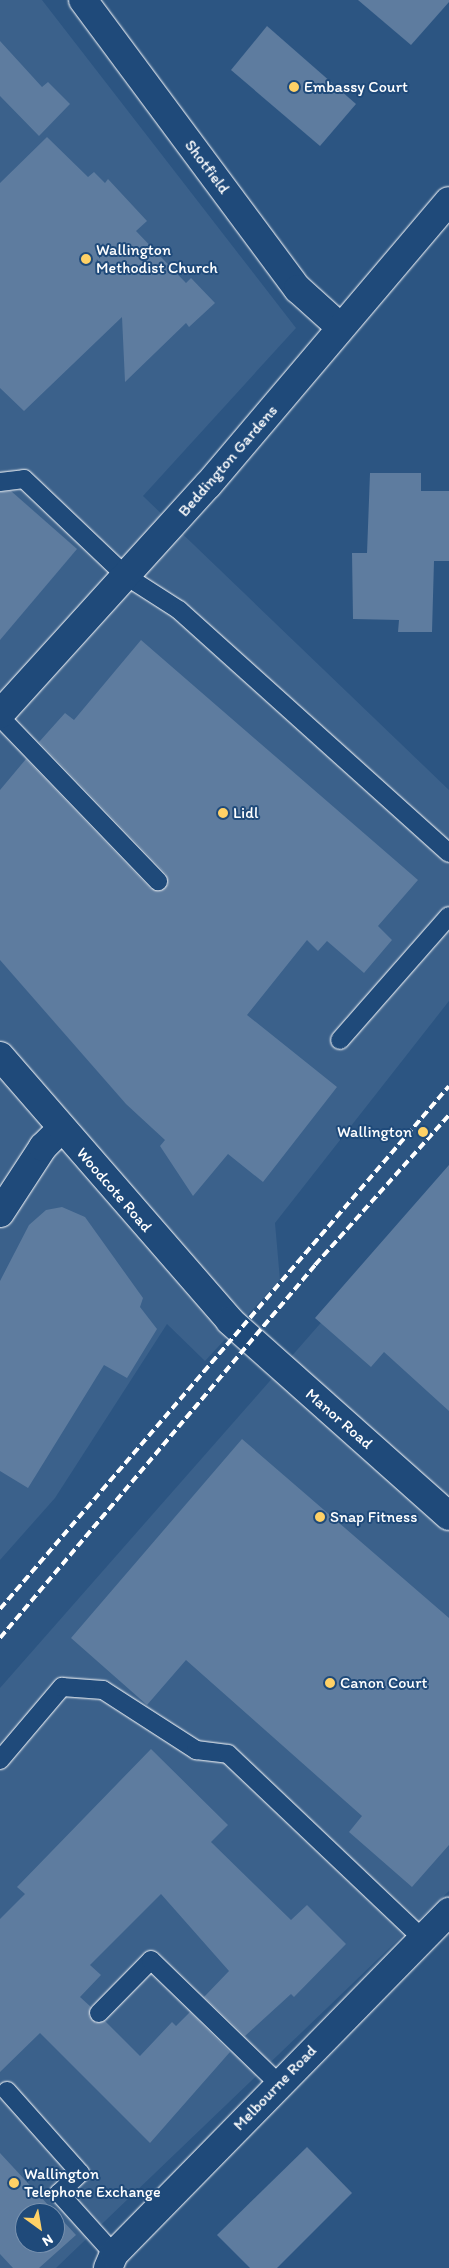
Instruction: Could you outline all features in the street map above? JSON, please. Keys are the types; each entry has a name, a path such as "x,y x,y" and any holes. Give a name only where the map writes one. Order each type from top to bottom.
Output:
{"street":[{"name":"Shotfield","path":"82,0 298,289 340,327"},
{"name":"Beddington Gardens","path":"0,715 126,576 449,201"},
{"name":"Woodcote Road","path":"0,1056 61,1130 230,1321"},
{"path":"0,1213 43,1147 61,1130"},
{"name":"Manor Road","path":"230,1321 449,1516"},
{"name":"Melbourne Road","path":"111,2260 422,1938 448,1917"}],"lane":[{"path":"0,482 24,479 126,576 178,610 449,854"},
{"path":"0,715 158,881"},
{"path":"340,1040 449,916"},
{"path":"0,1760 62,1687 103,1690 196,1750 228,1754 422,1938"},
{"path":"98,2013 151,1960 279,2084"},
{"path":"7,2091 80,2173 59,2193 111,2260"}],"shaded area":[{"path":"0,0 42,0 296,328 143,496 449,790 449,1001 275,1223 280,1280 205,1361 167,1324 55,1498 0,1560"},
{"path":"449,1177 449,1891 56,2268 0,2268 0,1688"}],"building":[{"path":"358,0 449,0 449,2 411,45"},
{"name":"Embassy Court","path":"267,26 356,104 320,146 231,70"},
{"path":"0,41 42,87 48,82 70,104 39,136 0,96"},
{"name":"Wallington Methodist Church","path":"47,137 88,177 94,172 105,183 108,179 147,221 136,231 186,283 191,278 215,303 189,327 186,323 125,382 122,317 24,411 0,388 0,183"},
{"path":"370,473 421,473 421,491 449,491 449,561 434,561 432,632 398,632 399,620 353,619 352,553 367,553"},
{"path":"11,491 77,549 0,640 0,492"},
{"path":"141,640 418,880 378,926 392,940 364,973 327,941 318,951 307,940 247,1015 337,1087 263,1182 228,1154 193,1196 160,1146 165,1140 126,1104 0,960 0,790 26,759 150,888 160,891 168,884 166,874 39,742 65,713 74,720"},
{"path":"449,1165 449,1411 384,1352 371,1367 315,1318"},
{"path":"62,1207 85,1217 143,1298 140,1307 157,1329 127,1378 104,1365 28,1488 0,1471 0,1281 29,1225 46,1210"},
{"name":"Canon Court","path":"242,1439 449,1618 449,1845 412,1887 349,1832 362,1816 186,1660 147,1705 71,1638"},
{"path":"151,1749 228,1825 211,1842 291,1920 307,1905 346,1944 294,1997 291,1994 245,2036 204,1997 229,1971 161,1894 90,1965 101,1975 80,1997 91,2007 89,2016 96,2023 105,2021 140,2056 172,2022 176,2026 190,2012 230,2052 150,2143 40,2033 0,2072 0,1919 25,1894 17,1887"},
{"path":"307,2147 352,2193 277,2268 250,2268 217,2235"},
{"name":"Wallington Telephone Exchange","path":"0,2153 46,2203 15,2203 15,2253 56,2253 39,2268 13,2268 0,2254"},
{"name":"Wallington Telephone Exchange","path":"65,2223 76,2235 65,2245"}],"railway":[{"path":"0,1609 449,1086"},
{"path":"0,1638 315,1265 449,1115"}],"place":[{"name":"Embassy Court","path":"294,87"},
{"name":"Wallington Methodist Church","path":"86,259"},
{"name":"Lidl","path":"223,813"},
{"name":"Wallington","path":"423,1132"},
{"name":"Snap Fitness","path":"320,1517"},
{"name":"Canon Court","path":"330,1683"},
{"name":"Wallington Telephone Exchange","path":"14,2183"}]}
